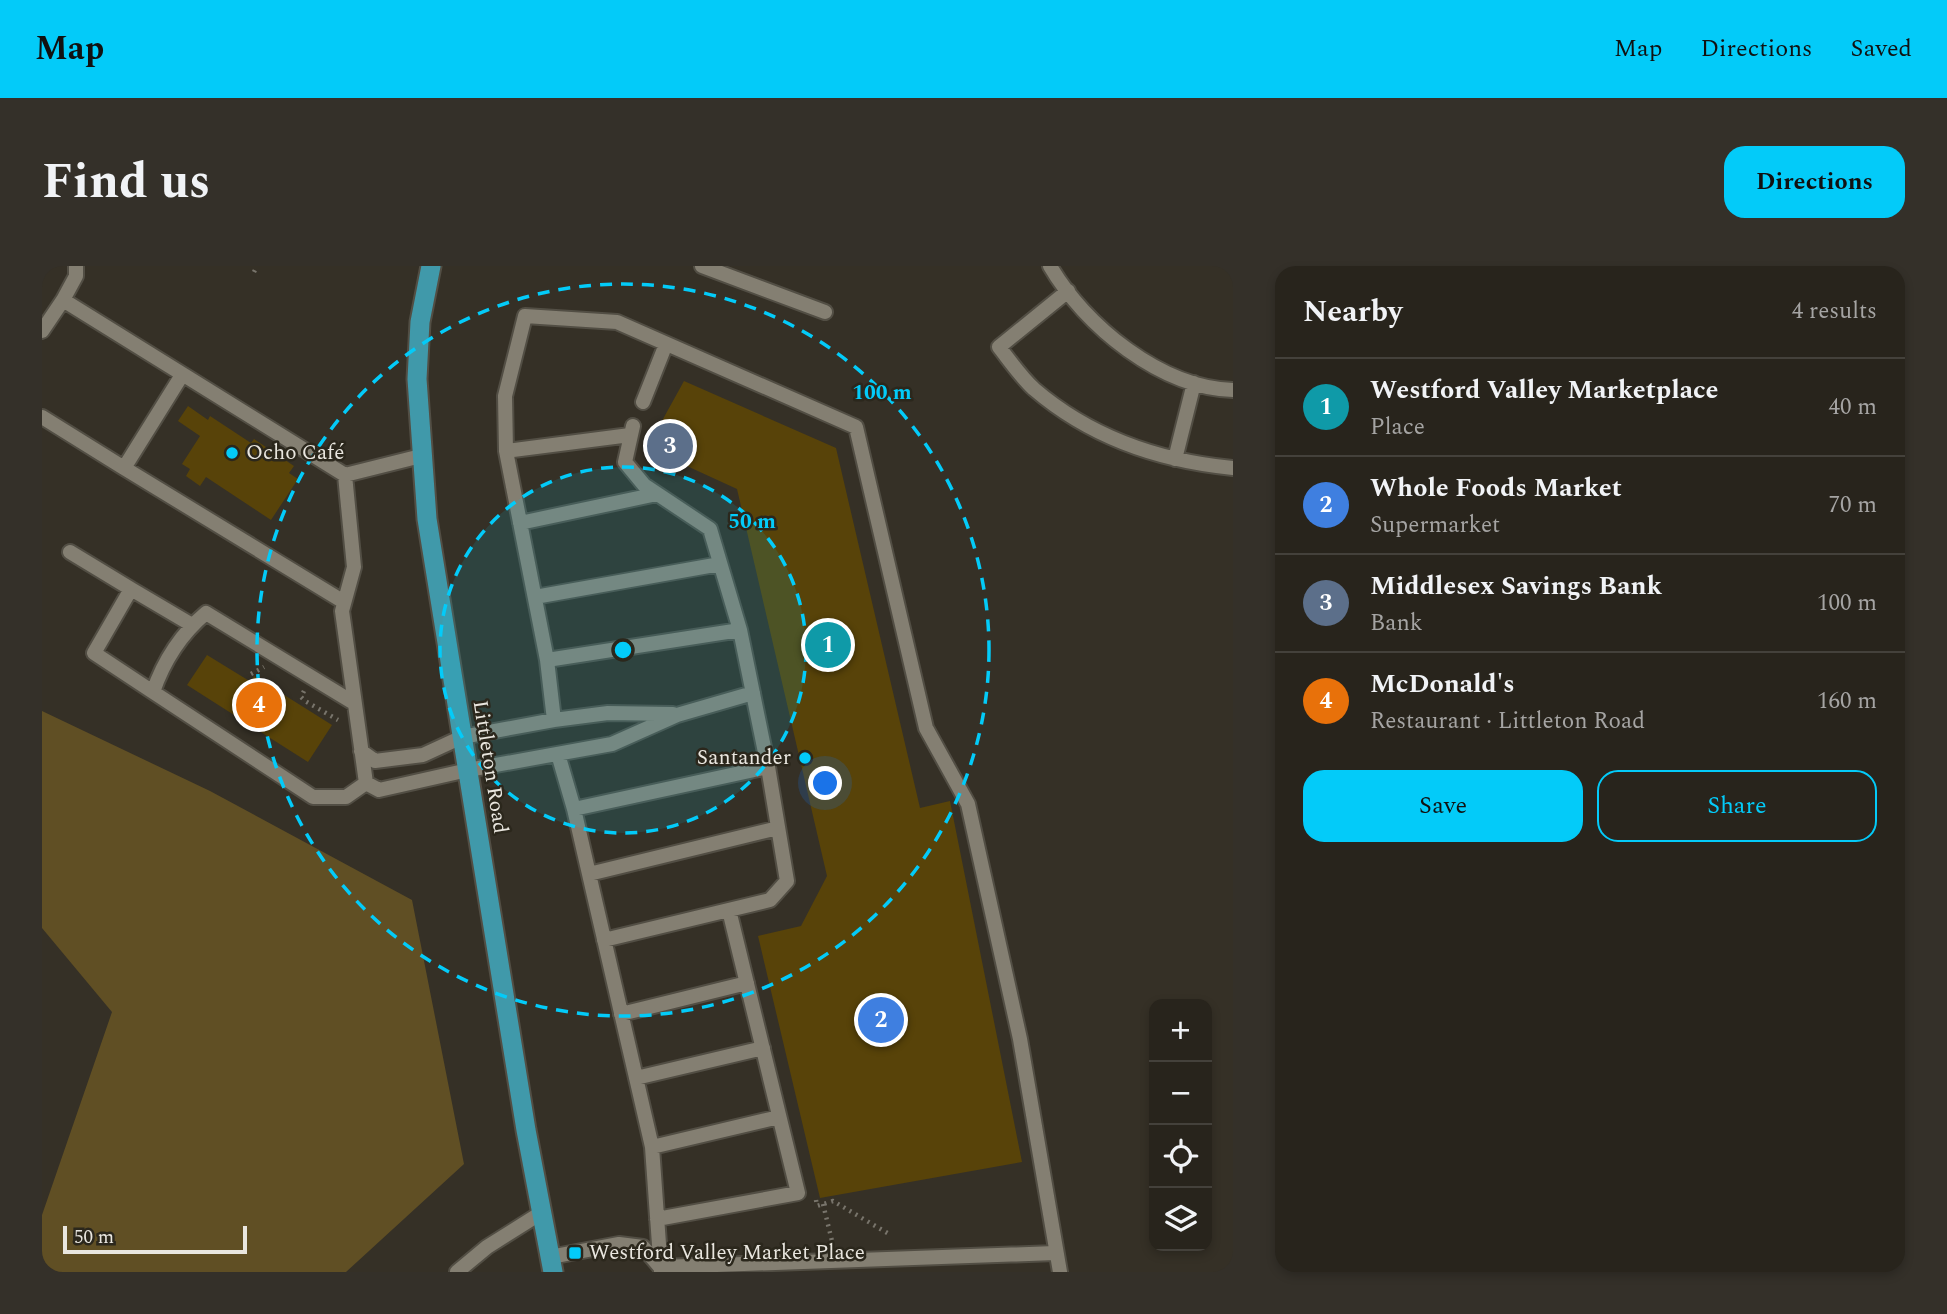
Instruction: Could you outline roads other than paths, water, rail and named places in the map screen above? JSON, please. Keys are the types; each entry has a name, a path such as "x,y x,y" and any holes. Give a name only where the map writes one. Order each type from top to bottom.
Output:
{"main road":[{"name":"Littleton Road","path":"431,266 421,322 416,379 427,519 551,1264"}],"lane":[{"path":"42,331 76,276 76,266"},
{"path":"702,266 825,312"},
{"path":"1050,266 1068,291 1115,342 1148,364 1194,383 1233,390"},
{"path":"1068,291 999,347 1032,387 1070,416 1112,439 1175,459 1233,468"},
{"path":"63,300 345,475 421,456"},
{"path":"554,720 547,660 506,451 505,396 525,316 617,323 856,427 926,728 968,804 1020,1039 1060,1272"},
{"path":"643,402 666,344"},
{"path":"124,468 182,375"},
{"path":"1175,459 1194,383"},
{"path":"42,417 344,602"},
{"path":"506,451 631,430 625,462 645,485 710,529 740,629 768,767 787,881 770,900 604,940"},
{"path":"345,475 354,567 342,611 366,783"},
{"path":"520,523 657,494"},
{"path":"70,552 192,625"},
{"path":"535,597 720,564"},
{"path":"131,589 94,653 313,797 346,797 366,783"},
{"path":"152,692 159,673 192,625 206,612 354,703"},
{"path":"547,660 740,629"},
{"path":"366,783 379,790 468,770 612,744 677,715 753,693"},
{"path":"361,751 375,761 423,755 462,737 554,720 608,713 677,715"},
{"path":"558,754 574,809 652,1147 661,1270"},
{"path":"574,809 768,767"},
{"path":"589,874 778,828"},
{"path":"657,1219 798,1193 729,910"},
{"path":"621,1014 747,983"},
{"path":"636,1078 762,1048"},
{"path":"652,1147 779,1117"},
{"path":"457,1272 486,1247 541,1213"},
{"path":"551,1264 619,1244 643,1247 661,1270"},
{"path":"661,1270 1055,1253"}],"place":[{"name":"Middlesex Savings Bank","path":"670,446"},
{"name":"Ocho Café","path":"232,453"},
{"name":"Westford Valley Marketplace","path":"828,645"},
{"name":"McDonald's","path":"259,705"},
{"name":"Santander","path":"805,758"},
{"name":"Whole Foods Market","path":"881,1020"},
{"name":"Westford Valley Market Place","path":"575,1253"}]}
